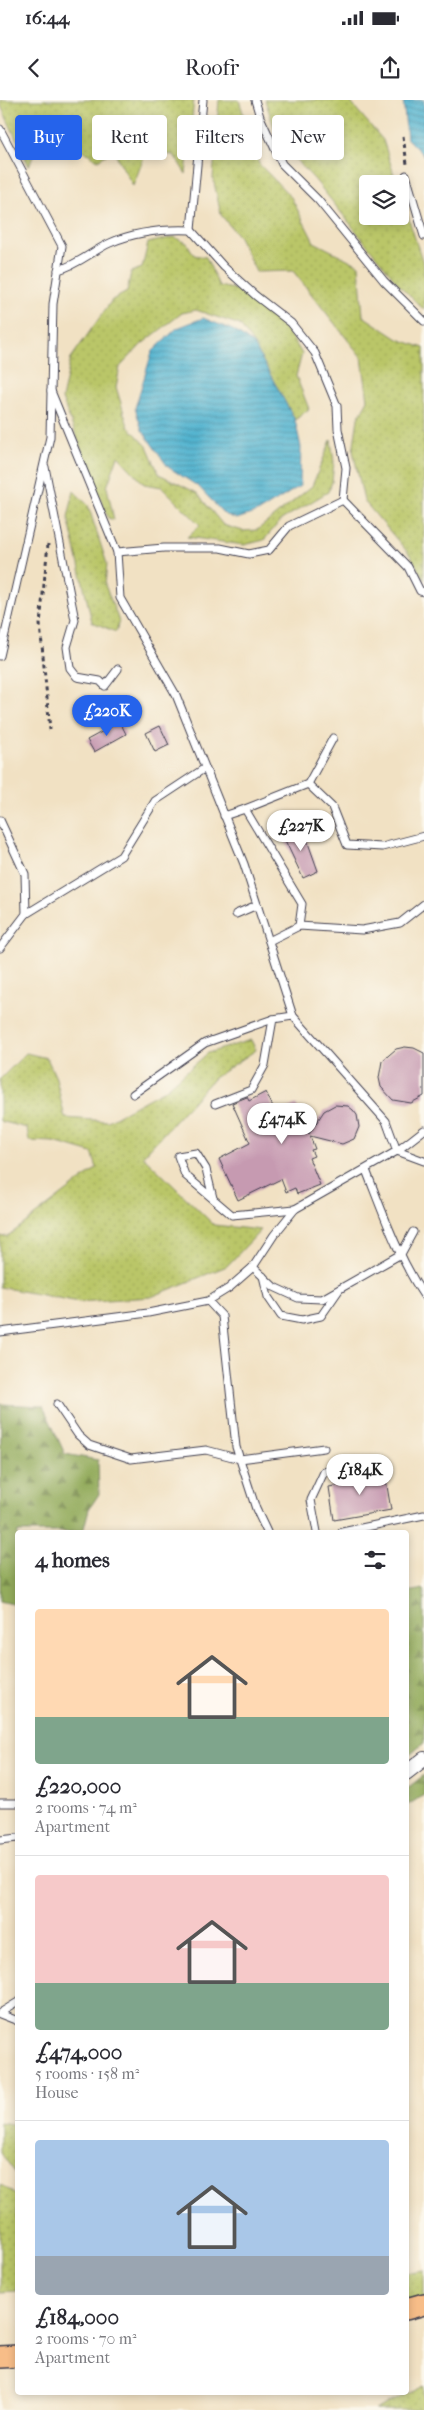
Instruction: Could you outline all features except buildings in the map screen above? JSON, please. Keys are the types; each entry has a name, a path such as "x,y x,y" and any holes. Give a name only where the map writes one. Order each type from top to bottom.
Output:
{"main road":[{"path":"409,2308 424,2304"},
{"path":"0,2357 15,2356"}],"street":[{"path":"409,1771 424,1759"}],"lane":[{"path":"191,230 203,100"},
{"path":"256,100 260,117 282,164 318,200 384,282 424,321"},
{"path":"0,129 62,246 53,304 50,437 0,656"},
{"path":"409,185 424,236"},
{"path":"58,270 69,267 111,243 164,229 191,230 224,267 256,296 291,323 315,353 337,406 338,429 346,468 343,500 408,567 420,591 424,592"},
{"path":"51,391 117,552 120,598 176,695 257,905 293,1016 386,1121 398,1151 424,1161"},
{"path":"44,464 75,620 67,647 70,668 77,677 100,681 106,686 118,669"},
{"path":"117,552 164,548 220,548 249,554 269,550 289,526 343,500"},
{"path":"224,816 308,784 333,738"},
{"path":"0,948 26,914 121,856 155,801 205,768"},
{"path":"308,784 332,807 347,845 382,847 424,836"},
{"path":"245,809 302,904 299,926"},
{"path":"0,820 25,874 26,914"},
{"path":"269,941 299,926 362,930 400,923 424,904"},
{"path":"236,914 257,905"},
{"path":"134,1094 205,1043 273,1019 293,1016"},
{"path":"215,1104 251,1090 265,1065 273,1019"},
{"path":"0,1332 148,1313 208,1301 229,1288 253,1267 274,1235 295,1209 398,1151 424,1130"},
{"path":"213,1198 206,1169 196,1153 178,1156 185,1174 213,1198 232,1214 295,1209"},
{"path":"366,1170 412,1278 424,1296"},
{"path":"253,1267 274,1287 298,1298 322,1299 340,1287 401,1254 414,1232"},
{"path":"263,1276 268,1297 281,1316 302,1320 322,1316 340,1287"},
{"path":"208,1301 222,1316 236,1447 256,1510 265,1530"},
{"path":"57,1404 78,1435 89,1445 131,1459 206,1450 240,1459 324,1448"},
{"path":"317,1530 311,1500 324,1472 356,1465"},
{"path":"352,1530 424,1515"},
{"path":"0,1803 15,1803"},
{"path":"0,1840 15,1838"},
{"path":"0,2013 15,2004"},
{"path":"0,2013 15,2020"}],"path":[{"path":"403,136 407,161 406,175"},
{"path":"50,730 40,624 53,509"}],"green space":[{"path":"0,100 194,100 192,115 177,115 177,160 174,155 167,154 167,115 92,115 92,156 82,150 82,115 15,115 15,136 0,104"},
{"path":"219,100 239,100 244,115 218,115"},
{"path":"265,100 351,100 352,104 383,140 394,175 359,175 359,225 409,225 409,220 424,266 424,310 400,286 315,180 296,160 344,160 344,115 272,115 272,121"},
{"path":"26,160 32,160 29,166"},
{"path":"119,160 143,160 133,186"},
{"path":"177,160 188,160 186,174"},
{"path":"214,160 258,160 259,164 291,197 314,242 359,265 363,316 398,339 424,348 424,580 410,555 364,501 353,451 358,418 368,400 362,358 293,271 256,272 239,237 221,215 213,178"},
{"path":"174,237 187,243 194,255 206,257 219,286 246,293 254,298 285,328 302,354 296,376 309,409 295,420 254,345 240,325 196,310 182,313 142,344 120,367 116,387 128,426 147,446 159,474 197,493 223,525 243,531 257,530 312,486 331,440 334,462 332,482 328,492 281,520 264,540 244,545 187,537 200,525 162,487 144,484 118,456 107,487 114,520 108,518 62,399 71,358 112,300 127,292 131,272 142,268 148,243"},
{"path":"74,491 88,505 107,564 105,585 119,621 116,632 92,622 68,517"},
{"path":"251,1040 256,1050 214,1078 143,1156 214,1225 261,1230 227,1266 151,1297 79,1302 0,1287 0,1237 8,1236 97,1168 92,1153 54,1142 29,1141 27,1128 0,1121 0,1079 26,1053 47,1058 56,1078 65,1118 108,1121 166,1089 208,1053"},
{"path":"1,1404 43,1406 65,1454 98,1460 99,1494 89,1509 84,1530 15,1530 15,1605 0,1601"},
{"path":"424,1589 424,1743 409,1756 409,1592"},
{"path":"424,1775 424,1795 409,1804 409,1787"},
{"path":"0,2122 15,2125 15,2172 0,2152"},
{"path":"0,2184 15,2195 15,2291 0,2292"},
{"path":"424,2270 424,2304 409,2308 409,2272"},
{"path":"424,2386 424,2410 375,2410 409,2395"}],"water":[{"path":"403,100 424,100 424,156 407,139"},
{"path":"203,318 235,331 254,345 295,420 301,447 300,486 260,511 237,519 224,514 199,487 168,467 142,430 135,408 152,352 177,328"}]}
